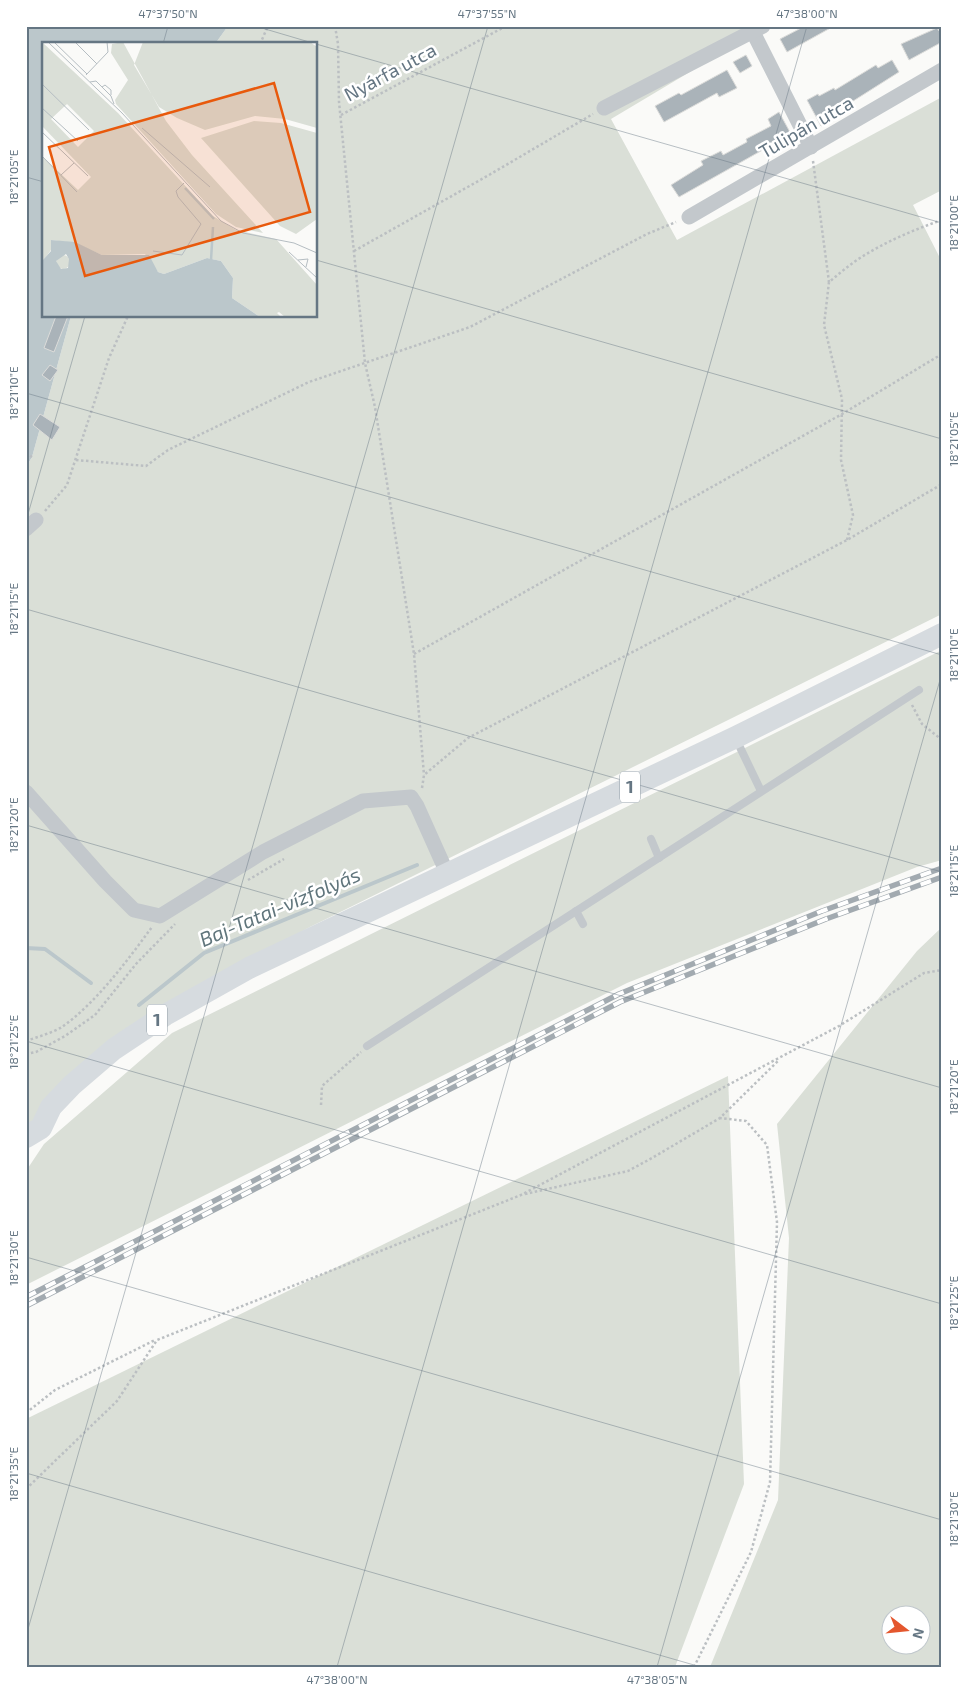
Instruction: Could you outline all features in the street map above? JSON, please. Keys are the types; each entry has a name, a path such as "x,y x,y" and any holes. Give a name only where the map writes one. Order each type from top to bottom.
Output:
{"main road":[{"name":"1","path":"26,1137 41,1128 51,1107 72,1085 114,1049 165,1015 249,968 736,737 942,634"}],"street":[{"path":"604,108 758,29 811,147"},
{"name":"Tulipán utca","path":"689,217 942,70"},
{"path":"26,792 105,881 134,910 160,916 263,852 363,801 411,797 417,806 447,874"}],"lane":[{"path":"367,1046 919,690"},
{"path":"736,737 761,791"},
{"path":"651,839 658,858"},
{"path":"576,911 583,924"}],"path":[{"path":"261,42 268,26"},
{"path":"335,26 338,44 341,114 365,364 375,407 414,654 424,775 417,806"},
{"name":"Nyárfa utca","path":"341,114 506,26"},
{"path":"354,251 489,176 604,108"},
{"path":"811,147 829,282 824,325 842,399 841,460 853,515 847,540"},
{"path":"76,460 146,466 168,450 310,382 470,327 647,234 689,217"},
{"path":"829,282 858,259 877,248 914,230 942,220"},
{"path":"31,525 67,485 109,358 127,318"},
{"path":"414,654 842,414 942,354"},
{"path":"26,453 32,457"},
{"path":"424,775 468,738 847,540 942,484"},
{"path":"908,697 922,724 942,740"},
{"path":"242,883 290,855"},
{"path":"26,1041 61,1027 95,998 132,954 160,916"},
{"path":"26,1054 36,1052 66,1036 95,1015 136,964 179,920"},
{"path":"26,1414 55,1390 157,1340 521,1195 839,1026 924,973 942,970"},
{"path":"321,1105 322,1086 367,1046"},
{"path":"521,1195 628,1171 720,1118 782,1056"},
{"path":"694,1667 751,1552 770,1482 777,1222 767,1145 746,1121 720,1118"},
{"path":"26,1489 117,1400 157,1340"}],"shaded area":[{"path":"26,26 228,26 216,42 42,42 42,318 70,318 32,457 26,467"},
{"path":"228,26 767,26 611,119 677,240 942,97 942,190 913,205 942,262 942,614 310,927 162,1007 26,1137 26,467 32,457 70,318 318,318 318,42 216,42"},
{"path":"942,650 942,860 917,867 627,983 26,1285 26,1171 44,1144 172,1033"},
{"path":"942,927 942,1667 710,1667 778,1500 789,1238 777,1124 917,951"},
{"path":"728,1076 744,1484 675,1667 26,1667 26,1419"}],"building":[{"path":"805,26 834,26 787,52 780,39"},
{"path":"937,28 942,35 942,42 909,60 901,44"},
{"path":"746,55 752,66 740,73 733,62"},
{"path":"892,60 899,72 850,103 848,100 827,111 832,120 821,126 807,100 834,88 835,90 876,65 878,68"},
{"path":"727,70 737,88 719,97 717,93 664,122 655,106 679,93 681,95"},
{"path":"779,112 791,134 679,197 671,185 703,165 701,161 721,151 723,155 747,142 746,139 771,126 768,119"},
{"path":"55,318 67,318 54,352 44,348"},
{"path":"50,365 58,370 50,381 42,375"},
{"path":"40,414 60,427 52,440 33,425"}],"waterway":[{"name":"Baj-Tatai-vízfolyás","path":"139,1005 204,953 417,865"},
{"name":"Baj-Tatai-vízfolyás","path":"26,948 45,949 91,983"}],"railway":[{"path":"26,1297 619,994 822,911 942,868"},
{"path":"26,1306 620,1002 826,919 942,877"}]}
